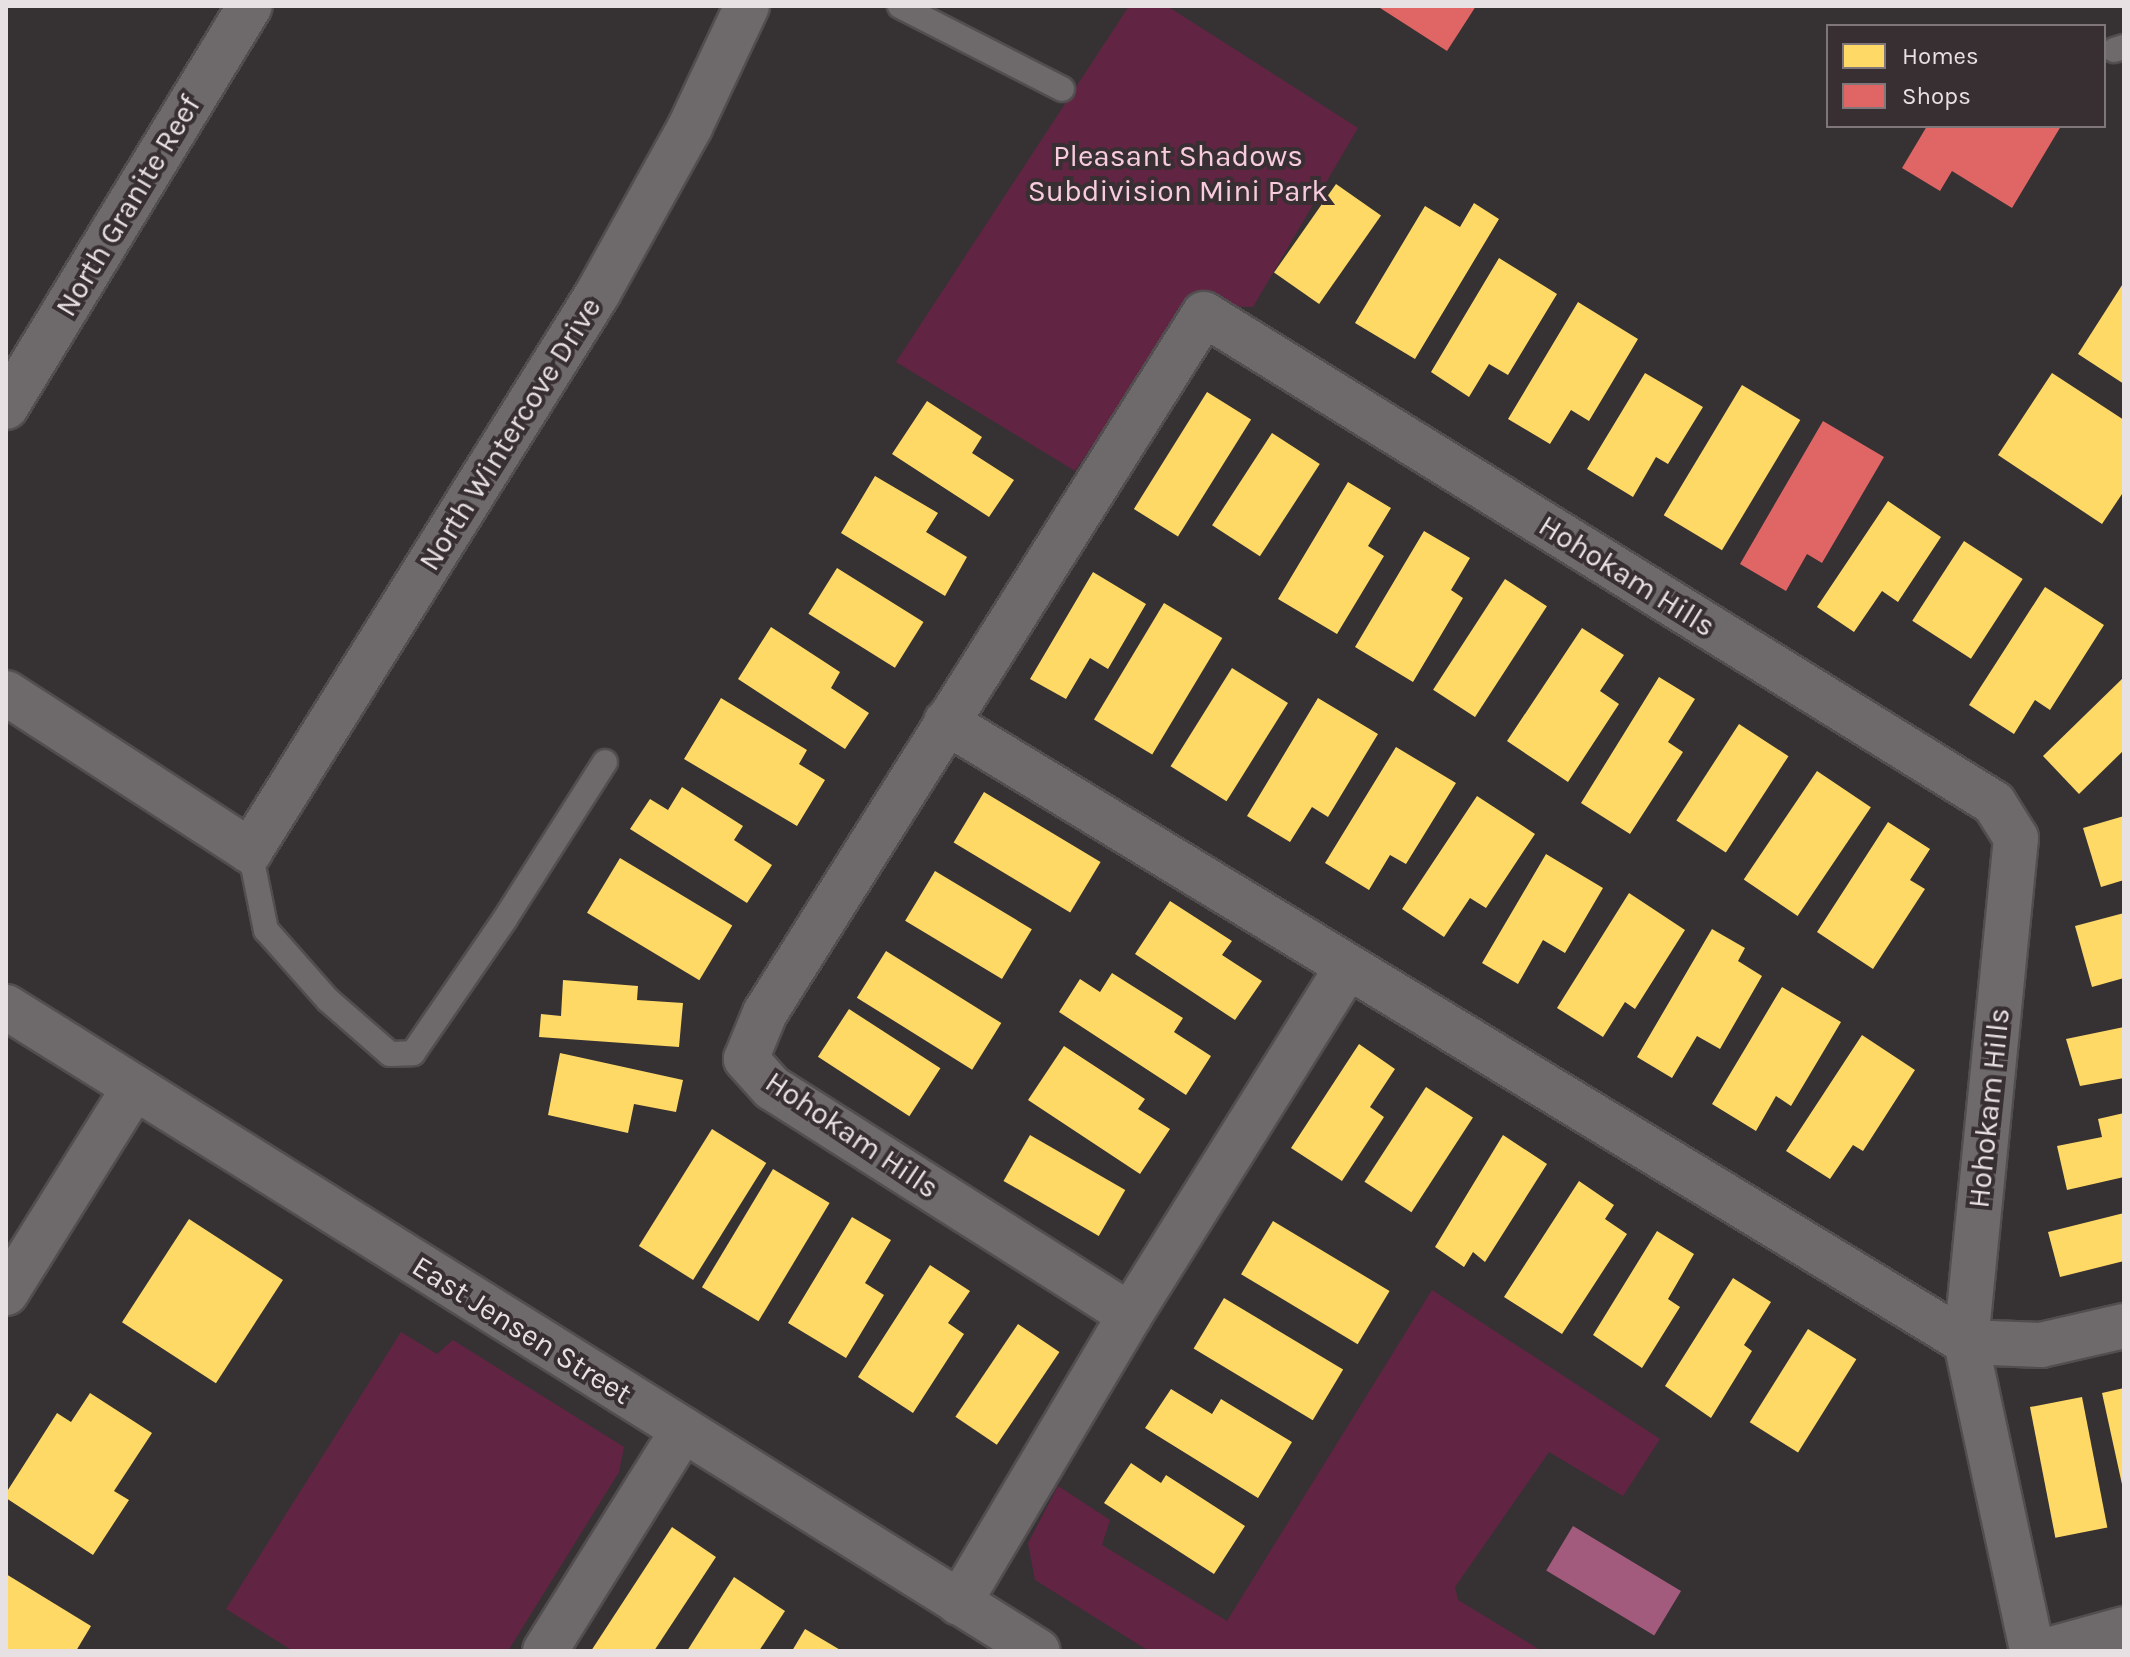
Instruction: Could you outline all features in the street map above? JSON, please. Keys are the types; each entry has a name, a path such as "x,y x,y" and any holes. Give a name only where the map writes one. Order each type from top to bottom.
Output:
{"street":[{"name":"North Granite Reef","path":"6,407 250,6"},
{"name":"North Wintercove Drive","path":"250,851 598,293 690,127 747,6"},
{"name":"Hohokam Hills","path":"1130,1315 772,1088 746,1059 765,1013 1204,314 1994,803 2016,838 1966,1342 2032,1651"},
{"path":"6,693 250,851"},
{"path":"946,722 1966,1342 2041,1345 2124,1326"},
{"path":"959,1603 1130,1315 1347,968"},
{"name":"East Jensen Street","path":"6,1007 1038,1651"},
{"path":"6,1293 134,1088"},
{"path":"545,1651 683,1430"},
{"path":"2044,1651 2124,1629"}],"lane":[{"path":"900,6 1062,89"},
{"path":"250,851 266,930 328,1000 390,1054 413,1053 505,919 605,762"}],"green space":[{"name":"Pleasant Shadows Subdivision Mini Park","path":"1129,6 1167,6 1358,128 1253,307 1214,306 1177,320 1075,471 896,362"},
{"path":"1432,1290 1660,1439 1623,1496 1549,1452 1455,1587 1458,1600 1542,1651 1149,1651 1035,1580 1028,1543 1058,1486 1110,1520 1102,1545 1227,1621"},
{"path":"401,1332 437,1354 453,1340 624,1447 619,1472 508,1651 293,1651 226,1609"}],"shaded area":[{"path":"1573,1526 1681,1591 1654,1635 1546,1571"}],"building: Homes":[{"path":"1336,184 1381,216 1319,304 1274,272"},
{"path":"1474,203 1499,219 1415,359 1355,323 1425,206 1460,227"},
{"path":"1499,258 1557,294 1508,375 1489,364 1469,397 1431,372"},
{"path":"2124,282 2124,384 2078,354"},
{"path":"1578,302 1638,339 1589,421 1571,410 1550,444 1508,419"},
{"path":"1645,373 1703,407 1668,464 1656,457 1633,497 1587,469"},
{"path":"2052,373 2124,420 2124,491 2102,524 1998,455"},
{"path":"1742,385 1800,420 1722,550 1664,515"},
{"path":"1207,392 1251,420 1178,537 1134,509"},
{"path":"927,401 982,437 972,453 1014,480 989,517 892,454"},
{"path":"1272,433 1320,464 1260,556 1212,525"},
{"path":"875,476 938,513 926,532 967,557 945,596 841,533"},
{"path":"1348,482 1391,508 1368,546 1384,556 1337,634 1278,599"},
{"path":"1888,501 1941,537 1898,602 1882,591 1854,632 1817,607"},
{"path":"1424,531 1470,558 1451,590 1463,598 1413,682 1355,647"},
{"path":"1964,541 2023,579 1971,659 1912,621"},
{"path":"837,568 924,622 895,668 808,614"},
{"path":"1093,572 1146,604 1108,669 1090,658 1066,699 1030,679"},
{"path":"1505,579 1547,606 1475,717 1433,690"},
{"path":"2045,587 2104,625 2050,710 2035,700 2014,734 1969,705"},
{"path":"1164,603 1222,638 1152,755 1094,720"},
{"path":"771,627 840,672 831,688 869,713 845,749 738,679"},
{"path":"1582,628 1624,655 1600,691 1619,704 1568,782 1507,741"},
{"path":"1232,668 1288,703 1227,801 1171,766"},
{"path":"1659,677 1695,699 1668,742 1683,752 1630,834 1581,803"},
{"path":"2124,677 2124,750 2079,794 2043,756"},
{"path":"721,698 807,750 799,764 825,780 797,826 684,759"},
{"path":"1318,698 1378,734 1328,817 1312,807 1290,842 1247,816"},
{"path":"1739,724 1788,756 1726,853 1676,820"},
{"path":"1396,747 1456,783 1406,864 1390,855 1369,890 1325,863"},
{"path":"1817,771 1871,807 1798,916 1744,880"},
{"path":"682,787 743,826 734,840 772,865 747,903 630,829 650,799 668,810"},
{"path":"984,792 1101,862 1070,913 954,843"},
{"path":"1477,796 1535,834 1486,908 1470,898 1444,937 1402,909"},
{"path":"2124,816 2124,880 2101,887 2083,828"},
{"path":"1888,822 1930,849 1910,880 1925,889 1873,969 1817,932"},
{"path":"1546,854 1603,888 1565,953 1543,940 1518,984 1482,963"},
{"path":"620,858 732,925 699,980 587,913"},
{"path":"935,871 1032,929 1002,979 905,921"},
{"path":"1629,893 1685,930 1635,1009 1625,1002 1603,1037 1557,1008"},
{"path":"1170,901 1232,941 1222,955 1262,981 1235,1020 1135,954"},
{"path":"2124,913 2124,978 2092,987 2075,926"},
{"path":"1712,929 1745,948 1738,961 1762,976 1720,1049 1697,1036 1672,1078 1637,1057"},
{"path":"886,951 1001,1023 972,1070 857,998"},
{"path":"1112,973 1183,1018 1174,1032 1211,1056 1186,1095 1059,1012 1080,979 1100,992"},
{"path":"563,980 638,986 637,1000 683,1003 679,1047 539,1037 541,1014 561,1016"},
{"path":"1782,987 1841,1022 1791,1106 1776,1096 1756,1131 1712,1104"},
{"path":"849,1009 940,1068 909,1116 818,1057"},
{"path":"2124,1027 2124,1078 2080,1086 2066,1039"},
{"path":"1862,1035 1915,1070 1863,1151 1853,1145 1830,1179 1786,1151"},
{"path":"1359,1044 1395,1069 1370,1107 1384,1117 1342,1181 1291,1148"},
{"path":"1064,1046 1145,1099 1138,1109 1170,1129 1140,1174 1028,1100"},
{"path":"560,1053 683,1080 676,1112 634,1104 628,1133 548,1115"},
{"path":"1426,1087 1473,1117 1411,1212 1364,1182"},
{"path":"2124,1113 2124,1177 2067,1190 2057,1146 2102,1137 2098,1119"},
{"path":"712,1129 766,1163 693,1280 639,1246"},
{"path":"1030,1135 1125,1190 1099,1236 1004,1181"},
{"path":"1503,1135 1547,1164 1485,1262 1473,1252 1464,1267 1435,1247"},
{"path":"773,1169 830,1203 758,1321 702,1287"},
{"path":"1579,1181 1614,1205 1605,1219 1627,1234 1562,1334 1504,1297"},
{"path":"2124,1213 2124,1261 2060,1277 2048,1232"},
{"path":"852,1217 891,1240 865,1283 884,1295 846,1358 788,1323"},
{"path":"189,1219 283,1280 216,1383 122,1322"},
{"path":"1273,1221 1390,1291 1358,1344 1241,1274"},
{"path":"1657,1231 1694,1254 1668,1299 1680,1307 1642,1368 1593,1335"},
{"path":"930,1265 970,1291 948,1323 964,1334 913,1413 858,1377"},
{"path":"1733,1278 1771,1302 1744,1345 1752,1351 1711,1418 1665,1386"},
{"path":"1224,1298 1343,1370 1313,1420 1194,1349"},
{"path":"1018,1324 1059,1352 997,1445 955,1417"},
{"path":"1808,1329 1856,1359 1798,1452 1750,1422"},
{"path":"2124,1388 2124,1489 2123,1489 2102,1393"},
{"path":"1171,1389 1212,1414 1221,1399 1292,1442 1258,1498 1145,1428"},
{"path":"90,1393 152,1433 114,1491 129,1500 93,1555 6,1498 6,1493 57,1413 71,1422"},
{"path":"2082,1397 2107,1528 2055,1538 2030,1407"},
{"path":"1131,1463 1161,1483 1166,1475 1245,1526 1214,1574 1104,1503"},
{"path":"672,1527 716,1557 654,1651 591,1651"},
{"path":"6,1574 91,1626 76,1651 6,1651"},
{"path":"734,1577 785,1611 759,1651 687,1651"},
{"path":"805,1629 842,1651 792,1651"}],"building: Shops":[{"path":"1377,6 1476,6 1447,51"},
{"path":"1926,128 2060,128 2012,208 1952,171 1940,191 1902,168"},
{"path":"1823,421 1884,457 1822,563 1807,554 1786,591 1740,564"}]}
